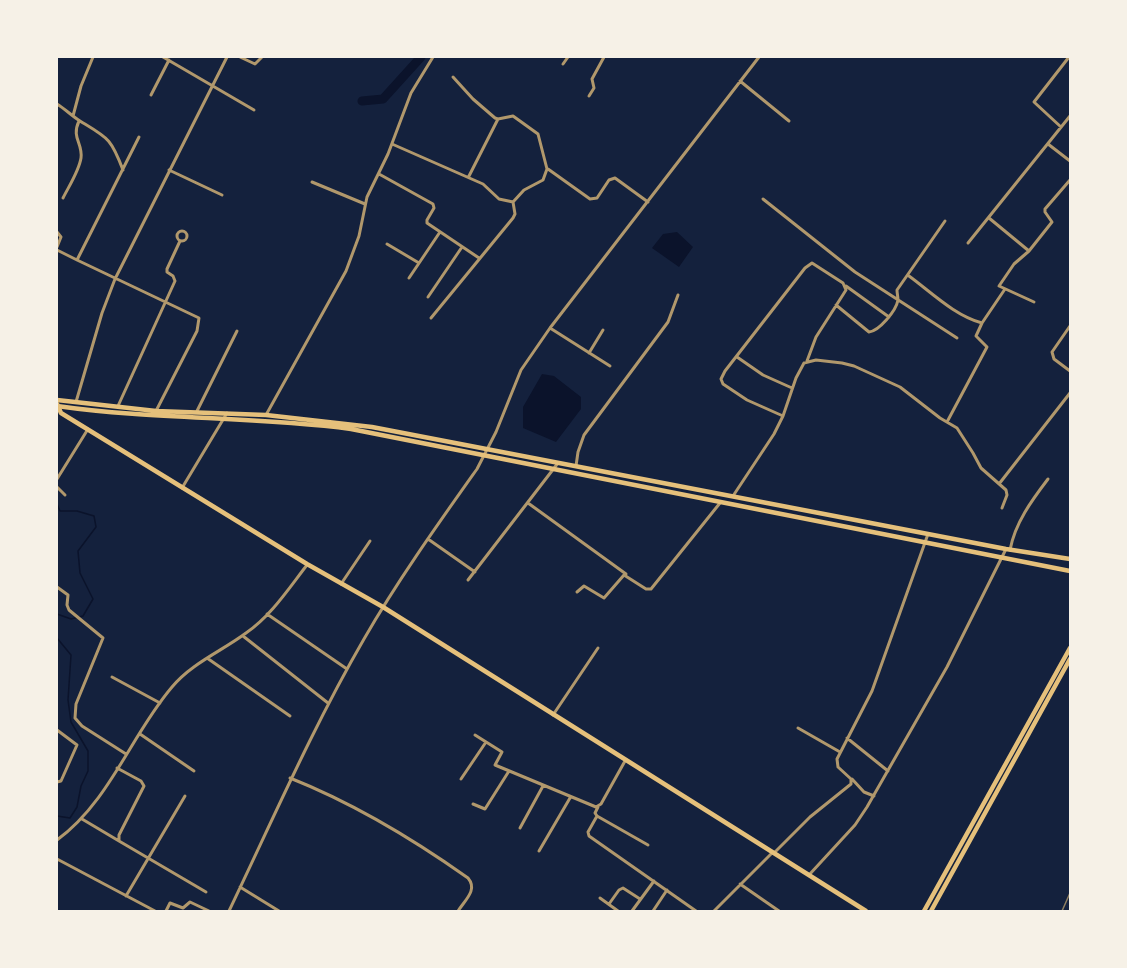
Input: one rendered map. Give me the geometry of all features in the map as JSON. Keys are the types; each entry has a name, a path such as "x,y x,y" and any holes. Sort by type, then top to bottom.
{"main road":[{"path":"57,404 76,402 156,411 197,411 351,429 558,463 1008,550 1070,559"},
{"path":"57,404 151,415 266,415 360,425 487,451 554,469 1070,571"},
{"path":"57,404 62,413 182,488 382,607 866,911"},
{"path":"924,911 1070,648"},
{"path":"931,911 1070,659"}],"street":[{"path":"73,116 81,86 93,57"},
{"path":"163,57 254,110"},
{"path":"76,402 96,330 115,279 227,57"},
{"path":"240,57 255,64 262,57"},
{"path":"266,415 346,272 359,236 365,204 392,144 411,93 433,57"},
{"path":"563,64 567,57"},
{"path":"589,96 594,88 592,79 604,57"},
{"path":"229,911 290,778 328,704 382,607 487,451 521,370 550,328 759,57"},
{"path":"1061,127 1034,102 1069,57"},
{"path":"151,95 169,60"},
{"path":"453,77 473,99 498,119"},
{"path":"740,81 789,121"},
{"path":"57,104 80,121 98,130 110,141 123,170"},
{"path":"431,318 513,218 513,202 525,190 543,180 547,169 538,134 513,116 498,119 469,177"},
{"path":"968,243 1070,116"},
{"path":"63,198 80,162 81,154 75,132 80,121"},
{"path":"77,260 139,137"},
{"path":"392,144 446,170 469,177 483,184 499,199 513,202"},
{"path":"1048,144 1070,161"},
{"path":"547,169 590,199 597,198 609,180 615,178 648,202"},
{"path":"169,170 222,195"},
{"path":"379,174 433,204 434,208 426,222 479,258"},
{"path":"1034,302 999,286 1014,264 1029,251 1052,222 1045,212 1046,209 1070,180"},
{"path":"312,182 365,204"},
{"path":"763,199 855,272 957,338"},
{"path":"989,218 1029,251"},
{"path":"836,305 871,332 889,316 898,301 897,290 909,276 945,221"},
{"path":"57,232 61,237 57,248 166,304 196,316 199,322 197,332 156,411"},
{"path":"409,278 440,232"},
{"path":"117,408 176,281 167,272 167,266 180,241"},
{"path":"387,244 419,263"},
{"path":"428,297 462,247"},
{"path":"783,416 747,400 721,382 723,375 736,357 808,265 815,264 889,316"},
{"path":"909,276 957,312 970,320 982,323"},
{"path":"732,498 774,434 816,337 844,293 846,286"},
{"path":"947,422 987,347 976,336 1005,289"},
{"path":"575,467 584,435 661,331 671,316 678,295"},
{"path":"1070,326 1052,352 1054,359 1070,371"},
{"path":"550,328 610,366"},
{"path":"589,353 603,330"},
{"path":"197,411 237,331"},
{"path":"736,357 763,375 792,388"},
{"path":"807,361 842,363 874,375 900,387 959,431 981,468 1007,492 1002,508"},
{"path":"999,484 1070,393"},
{"path":"182,488 226,416"},
{"path":"57,480 88,429"},
{"path":"468,579 558,463"},
{"path":"808,875 855,825 874,796 947,667 1008,550 1016,529 1048,479"},
{"path":"57,487 65,495"},
{"path":"528,503 646,590 651,589 721,502"},
{"path":"874,796 864,792 837,764 840,752 872,691 928,534"},
{"path":"428,538 475,572"},
{"path":"341,584 370,541"},
{"path":"57,840 81,819 160,703 180,678 243,636 267,614 308,564"},
{"path":"577,592 584,586 604,598 622,576 627,576"},
{"path":"57,587 68,595 68,608 74,615 103,638 76,704 75,718 82,726 126,754"},
{"path":"267,614 347,669"},
{"path":"243,636 328,704"},
{"path":"553,715 598,648"},
{"path":"207,658 290,717"},
{"path":"112,676 160,703"},
{"path":"798,728 840,752"},
{"path":"57,730 77,746 61,781 57,782"},
{"path":"140,734 194,771"},
{"path":"475,735 502,752 495,765 586,805 598,807"},
{"path":"847,738 888,772"},
{"path":"461,779 486,742"},
{"path":"625,761 598,807 597,816 588,832 589,836 696,911"},
{"path":"117,768 141,781 144,786 119,835 119,841"},
{"path":"473,804 485,809 509,771"},
{"path":"290,778 341,801 385,825 468,878 472,883 472,890 458,911"},
{"path":"714,911 816,812 847,789 851,784 851,779"},
{"path":"520,828 543,786"},
{"path":"126,896 185,796"},
{"path":"539,851 570,798"},
{"path":"597,816 648,845"},
{"path":"81,819 206,892"},
{"path":"57,859 155,911"},
{"path":"632,911 654,880"},
{"path":"740,884 779,911"},
{"path":"240,887 279,911"},
{"path":"609,904 623,888 640,899"},
{"path":"653,911 667,890"},
{"path":"600,898 618,911"},
{"path":"166,911 170,903 183,908 190,902 209,911"}],"water":[{"path":"677,232 693,247 679,267 652,248 663,234"},
{"path":"542,374 554,376 581,397 581,409 556,442 523,428 523,407"}],"waterway":[{"path":"362,101 383,99 421,57"},
{"path":"57,504 60,511 77,511 94,516 96,527 78,551 80,573 93,599 83,616 71,619 57,614"},
{"path":"57,638 71,655 68,700 71,722 88,751 88,771 81,786 77,807 70,818 57,816"}],"railway":[{"path":"1062,911 1070,893"}]}
